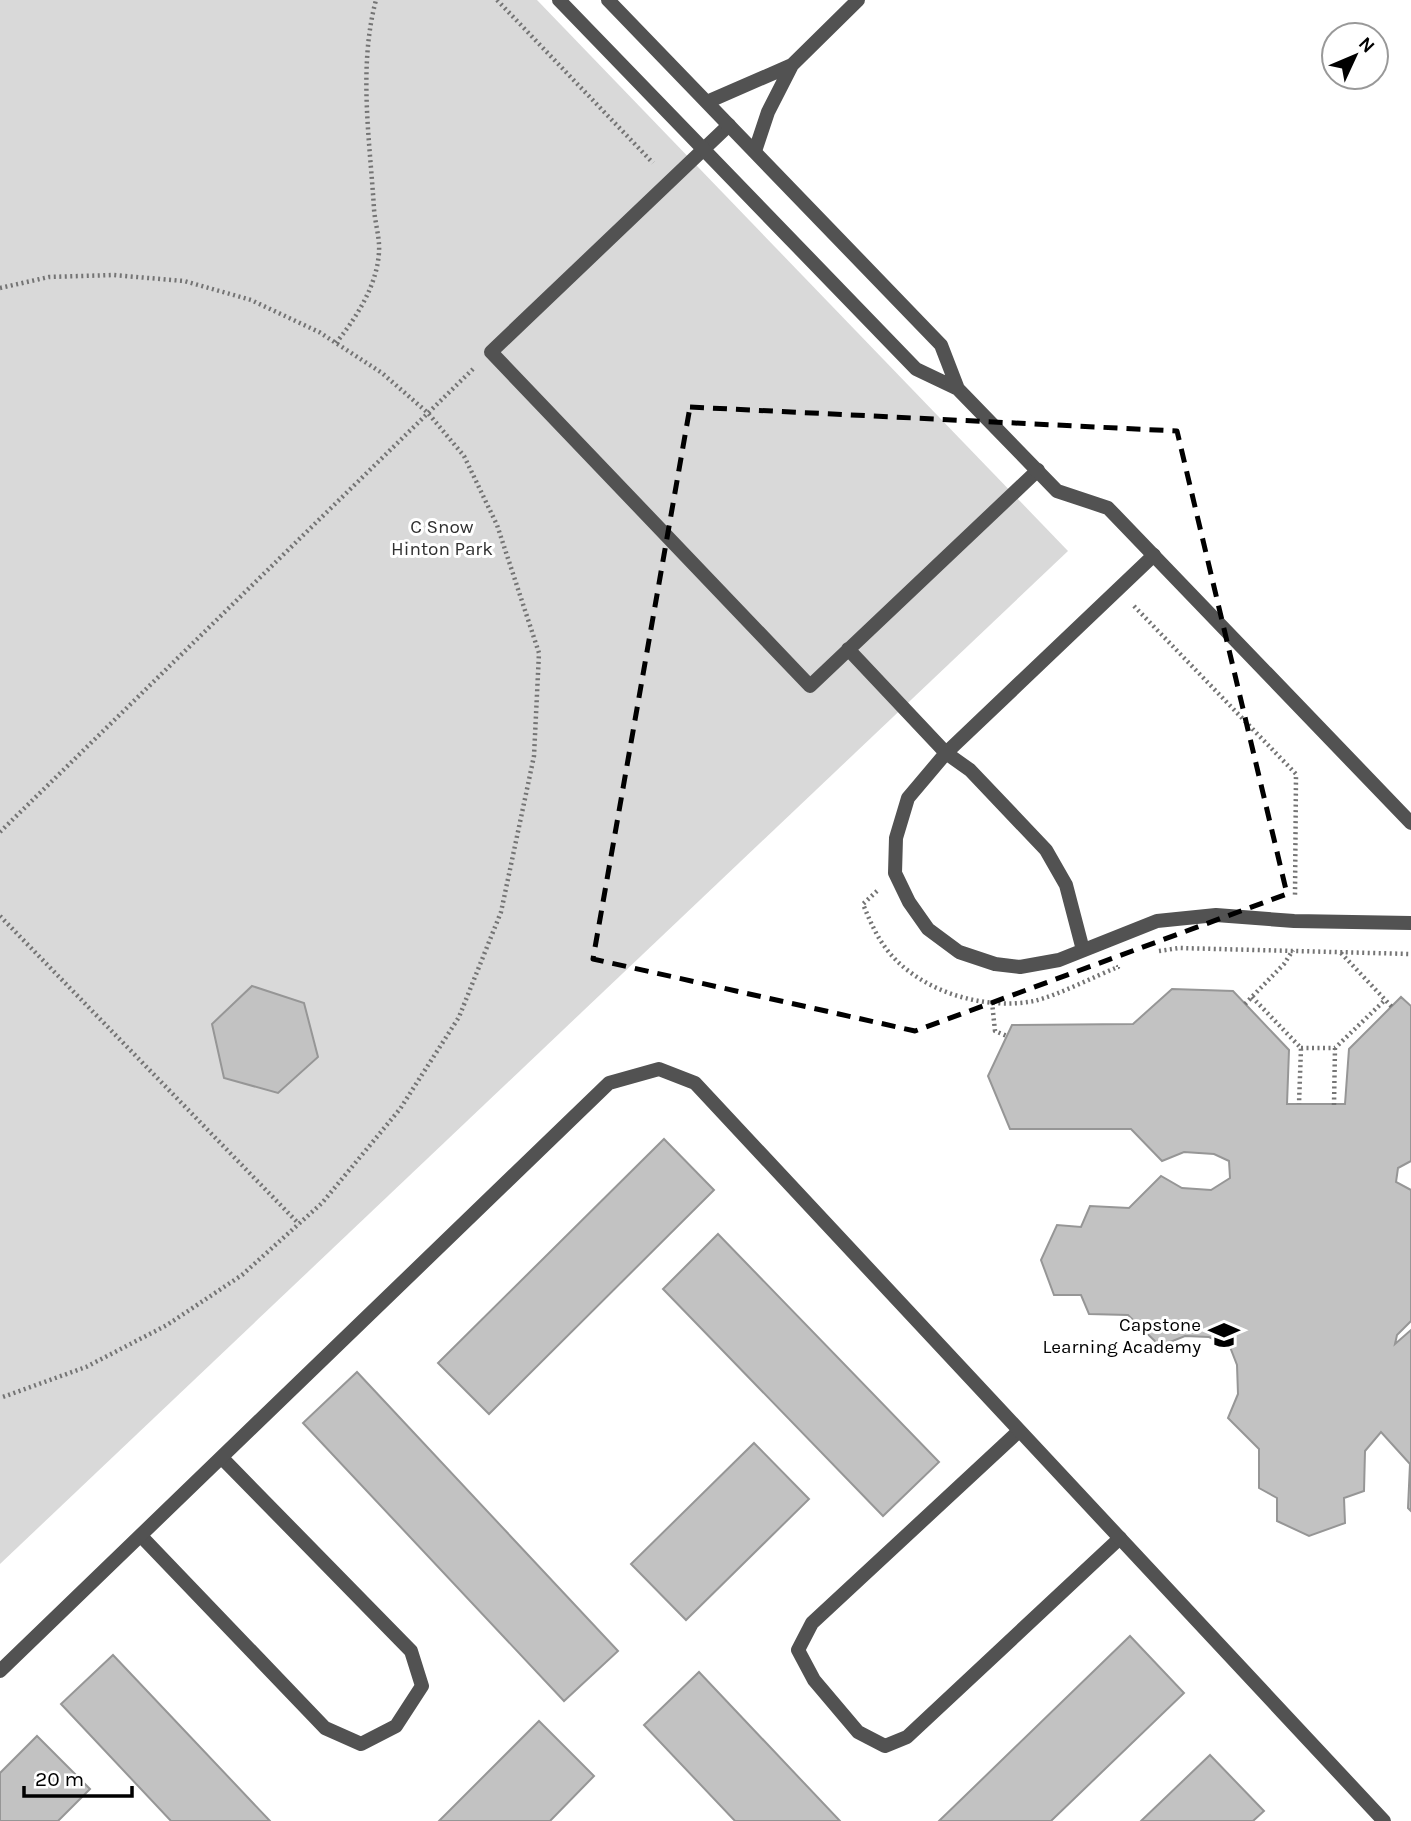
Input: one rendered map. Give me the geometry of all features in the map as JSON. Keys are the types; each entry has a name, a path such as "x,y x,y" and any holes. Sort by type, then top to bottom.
{"street":[{"path":"559,0 916,369 958,389 1058,491 1108,508 1411,823"},
{"path":"608,0 941,345 958,389"},
{"path":"755,151 768,112 792,65 858,0"},
{"path":"707,102 792,65"},
{"path":"729,125 491,352 810,686 1038,470"},
{"path":"1154,555 946,753 908,798 899,827 895,873 909,902 928,929 959,952 995,964 1020,967 1059,960 1157,921 1216,915 1294,921 1411,923"},
{"path":"848,649 946,753 970,770 1046,850 1066,885 1083,950"},
{"path":"0,1671 608,1083 659,1069 695,1083 1384,1821"},
{"path":"1019,1431 812,1623 797,1650 814,1680 858,1732 885,1746 907,1737 1120,1538"},
{"path":"141,1536 325,1728 361,1744 396,1726 422,1686 411,1651 222,1458"}],"path":[{"path":"336,343 368,293 379,252 374,215 368,103 368,48 376,0"},
{"path":"497,0 670,181"},
{"path":"0,288 49,277 75,276 113,275 184,281 251,300 319,332 382,373 428,413 464,456 497,525 539,653 534,756 501,912 459,1017 400,1109 322,1203 242,1275 167,1325 86,1367 0,1398"},
{"path":"0,832 491,352"},
{"path":"1119,591 1296,774 1293,951 1245,1004"},
{"path":"0,916 299,1224"},
{"path":"1340,952 1392,1007"},
{"path":"1252,997 1301,1048 1299,1104"},
{"path":"1301,1048 1335,1048 1385,999"},
{"path":"992,1002 995,1031 1007,1036"},
{"path":"1334,1104 1335,1048"}],"highlighted area":[{"path":"690,407 1177,431 1287,894 915,1031 593,959"}],"green space":[{"name":"C Snow Hinton Park","path":"0,0 537,0 1068,551 0,1564"}],"building":[{"path":"252,986 304,1003 318,1057 278,1093 224,1078 212,1024"},
{"path":"1172,989 1233,991 1289,1050 1287,1104 1345,1104 1349,1049 1401,997 1411,1006 1411,1161 1398,1168 1396,1182 1411,1190 1411,1321 1397,1335 1395,1344 1411,1330 1411,1511 1408,1508 1410,1464 1381,1432 1365,1451 1364,1491 1344,1498 1345,1523 1309,1536 1277,1521 1277,1498 1259,1488 1259,1449 1228,1418 1238,1394 1237,1365 1230,1347 1209,1337 1185,1336 1160,1346 1128,1315 1089,1314 1081,1295 1054,1295 1041,1260 1057,1225 1081,1227 1090,1206 1129,1208 1161,1176 1182,1188 1211,1190 1230,1178 1229,1161 1214,1154 1184,1152 1162,1161 1131,1129 1010,1129 988,1076 1012,1025 1133,1024"},
{"path":"664,1139 714,1190 489,1414 438,1363"},
{"path":"718,1234 939,1462 883,1516 663,1289"},
{"path":"357,1372 618,1651 564,1701 303,1423"},
{"path":"754,1443 809,1499 686,1620 631,1564"},
{"path":"1130,1636 1184,1693 1051,1821 939,1821"},
{"path":"113,1655 270,1821 171,1821 61,1704"},
{"path":"699,1672 840,1821 735,1821 644,1725"},
{"path":"539,1721 594,1776 550,1821 439,1821"},
{"path":"37,1736 90,1789 58,1821 0,1821 0,1773"},
{"path":"1210,1755 1264,1811 1253,1821 1141,1821"}],"place":[{"name":"Capstone Learning Academy","path":"1224,1335"}]}
